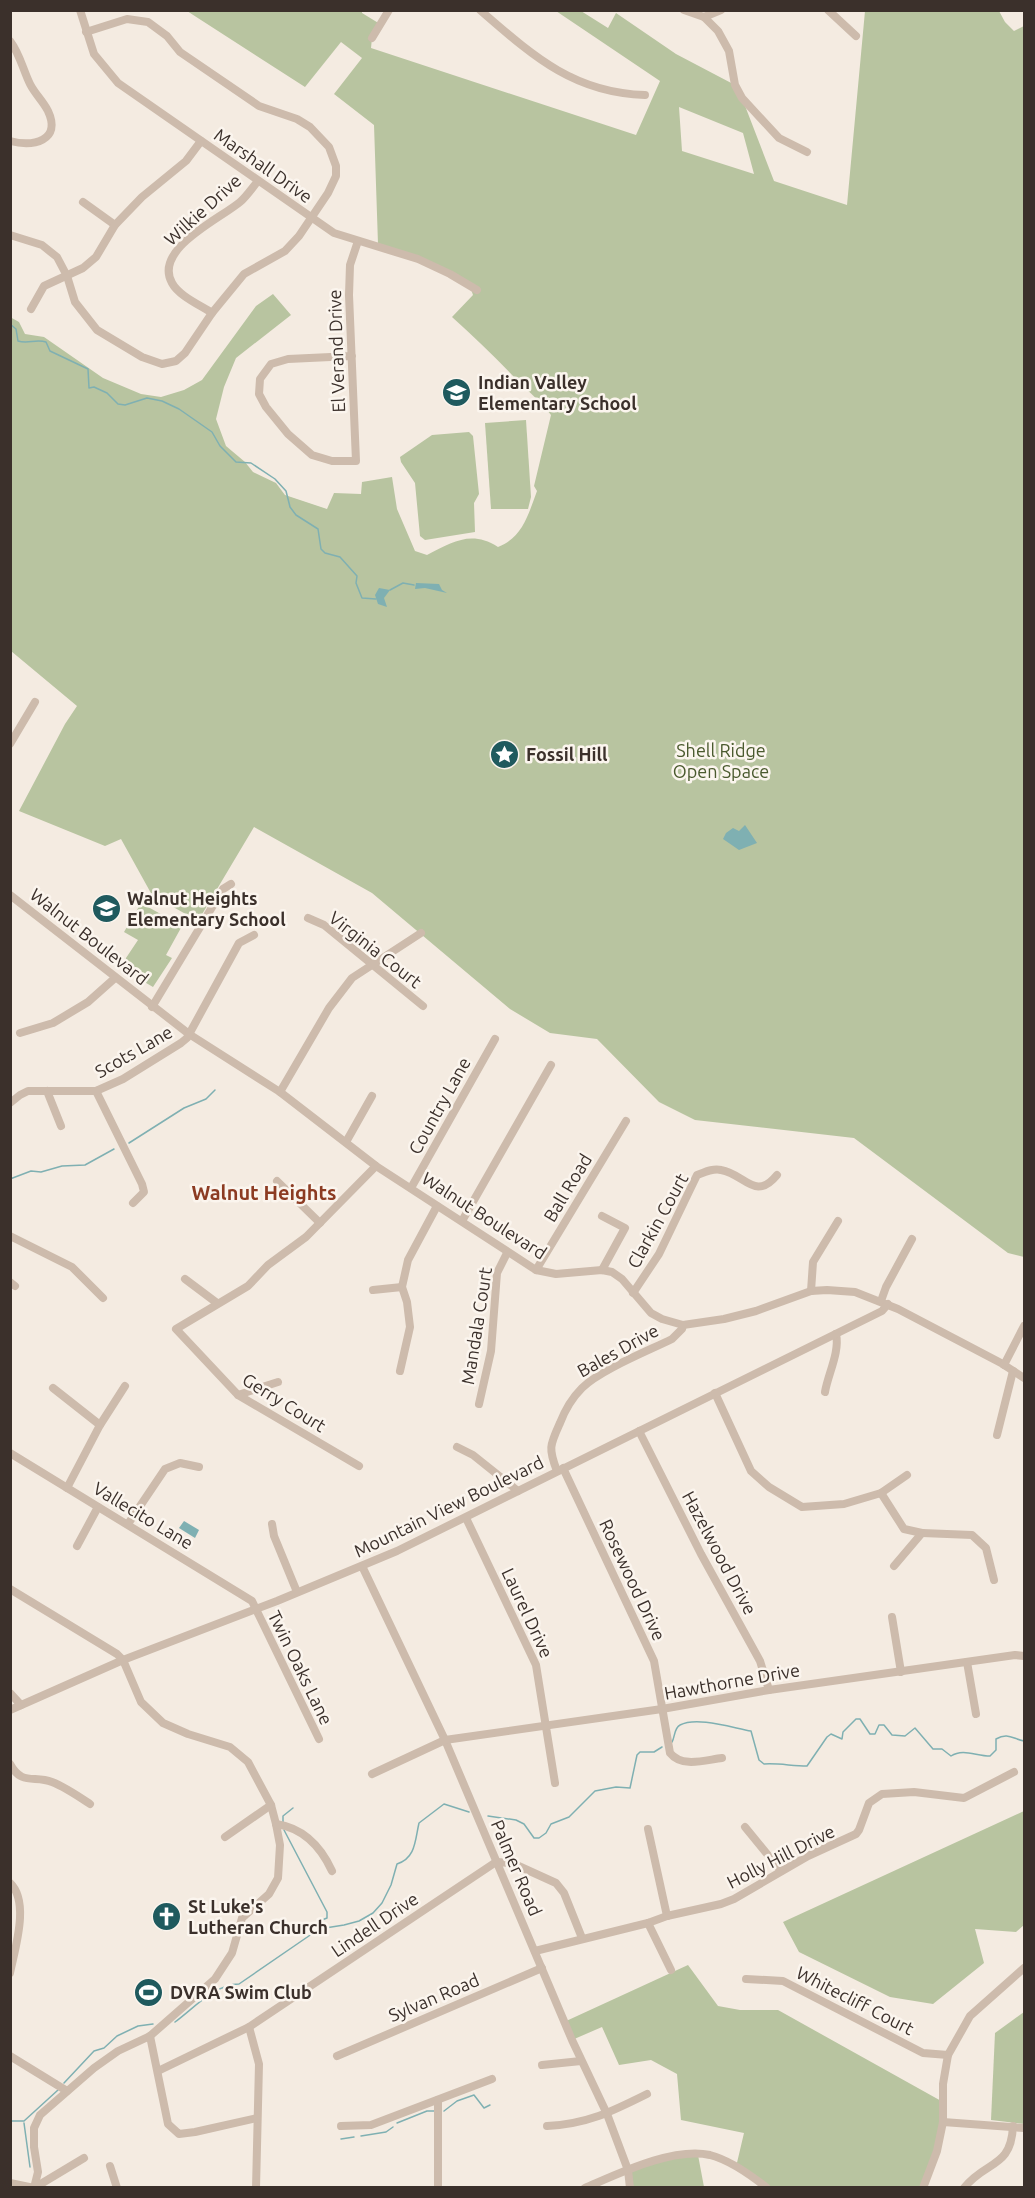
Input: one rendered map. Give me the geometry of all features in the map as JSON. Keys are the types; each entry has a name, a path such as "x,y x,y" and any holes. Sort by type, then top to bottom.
{"street":[{"name":"Marshall Drive","path":"80,10 94,54 118,83 334,232 418,259 477,290"},
{"path":"372,38 389,10"},
{"path":"480,10 524,49 573,79 617,93 645,94"},
{"path":"684,10 704,16 718,31 729,51 735,85 742,98 779,138 807,152"},
{"path":"704,16 721,10"},
{"path":"828,10 856,36"},
{"path":"10,235 42,245 57,257 67,276 75,302 97,330 142,357 162,364 176,361 185,352 212,313 244,274 285,251 312,218 333,182 336,166 329,147 310,127 297,119 259,106 180,52 167,36 148,22 127,19 86,32"},
{"path":"10,41 20,58 30,84 44,104 52,121 50,132 41,142 26,144 10,141"},
{"path":"31,309 44,286 83,268 96,257 115,225 142,197 186,160 201,141"},
{"name":"Wilkie Drive","path":"212,313 174,286 170,277 169,264 177,250 205,226 240,202 258,181"},
{"path":"83,202 115,225"},
{"name":"El Verand Drive","path":"352,356 288,359 271,364 260,379 259,393 266,407 288,434 312,455 332,461 356,461 352,356 349,295 350,265 358,241"},
{"path":"10,744 35,702"},
{"path":"152,1006 223,890 231,884"},
{"name":"Walnut Boulevard","path":"10,895 189,1034 280,1092 376,1166 507,1253 536,1270 556,1274 602,1270"},
{"name":"Virginia Court","path":"308,918 324,925 423,1006"},
{"path":"280,1092 329,1008 352,978 421,933"},
{"name":"Scots Lane","path":"10,1103 28,1092 96,1091 133,1073 181,1043 189,1034 239,944 254,935"},
{"path":"20,1033 53,1023 88,1002 115,978"},
{"name":"Country Lane","path":"411,1188 495,1039"},
{"path":"462,1221 551,1065"},
{"path":"47,1091 61,1126"},
{"path":"96,1091 142,1184 144,1192 133,1203"},
{"path":"346,1142 372,1096"},
{"name":"Ball Road","path":"536,1270 626,1121"},
{"path":"185,1279 217,1303 248,1286 268,1265 292,1249 320,1223 376,1166"},
{"name":"Clarkin Court","path":"633,1293 659,1254 698,1175 712,1170 721,1170 761,1187 768,1186 777,1175"},
{"path":"276,1181 320,1223"},
{"path":"400,1371 410,1327 402,1287 408,1260 437,1206"},
{"path":"602,1216 625,1228 602,1270 617,1274 651,1313 663,1320 683,1325 724,1319 756,1311 811,1291 848,1291 884,1303 1004,1365 1024,1378"},
{"path":"811,1291 813,1262 838,1221"},
{"path":"10,1236 72,1267 103,1298"},
{"path":"884,1303 886,1287 912,1239"},
{"name":"Mandala Court","path":"479,1404 491,1351 497,1273 507,1253"},
{"path":"373,1290 402,1287"},
{"name":"Gerry Court","path":"217,1303 176,1329 238,1395 359,1466"},
{"name":"Mountain View Boulevard","path":"10,1710 123,1660 362,1566 466,1518 882,1311 884,1303"},
{"name":"Bales Drive","path":"560,1470 550,1454 550,1445 574,1396 593,1379 672,1339 683,1325"},
{"path":"1004,1365 1024,1326"},
{"path":"825,1392 838,1340 836,1334"},
{"path":"997,1435 1013,1371"},
{"path":"238,1395 278,1382"},
{"path":"67,1488 100,1425 125,1386"},
{"path":"53,1388 100,1425"},
{"path":"715,1393 751,1471 768,1487 802,1506 844,1504 881,1493 907,1475"},
{"name":"Hazelwood Drive","path":"639,1431 701,1554 760,1661 769,1690"},
{"path":"457,1447 473,1455 518,1491"},
{"name":"Vallecito Lane","path":"10,1453 252,1601 255,1609"},
{"path":"128,1524 165,1469 180,1463 199,1467"},
{"name":"Rosewood Drive","path":"560,1470 654,1661 670,1753 681,1762 722,1758"},
{"path":"881,1493 904,1528 922,1533 972,1535 986,1548 994,1580"},
{"path":"77,1546 98,1507"},
{"name":"Laurel Drive","path":"466,1518 536,1665 555,1784"},
{"path":"272,1524 274,1536 297,1592"},
{"path":"894,1566 922,1533"},
{"name":"Palmer Road","path":"362,1566 445,1740 581,2061 607,2114 628,2170 630,2187"},
{"path":"10,1589 117,1654 123,1660 136,1694 147,1710 163,1723 237,1751 248,1762 271,1805 280,1857 276,1885 242,1918 232,1953 220,1974 150,2036 107,2058 40,2115 34,2128 38,2172 34,2187"},
{"name":"Twin Oaks Lane","path":"255,1609 319,1739"},
{"path":"892,1617 902,1672"},
{"name":"Hawthorne Drive","path":"372,1774 445,1740 662,1709 769,1690 1015,1655 1024,1656"},
{"path":"967,1662 976,1714"},
{"path":"10,1693 21,1705"},
{"path":"10,1764 15,1773 24,1779 42,1779 54,1783 90,1804"},
{"name":"Holly Hill Drive","path":"535,1951 734,1899 831,1844 856,1834 869,1803 882,1794 914,1792 964,1798 1014,1772"},
{"path":"225,1837 271,1805"},
{"path":"276,1824 293,1828 308,1837 325,1857 332,1871"},
{"path":"745,1827 782,1871"},
{"path":"648,1829 667,1916"},
{"path":"496,1862 512,1863 556,1883 564,1893 582,1938"},
{"name":"Lindell Drive","path":"158,2071 249,2027 496,1862"},
{"path":"10,1883 17,1892 20,1914 10,1972"},
{"path":"648,1923 671,1970"},
{"name":"Sylvan Road","path":"337,2056 542,1968"},
{"path":"923,2187 937,2151 943,2122 943,2084 948,2055 970,2016 1024,1968"},
{"name":"Whitecliff Court","path":"746,1979 783,1981 923,2053 948,2055"},
{"path":"249,2027 259,2064 256,2187"},
{"path":"150,2036 168,2124 179,2134 257,2118"},
{"path":"10,2056 67,2091"},
{"path":"542,2064 581,2061"},
{"path":"341,2126 370,2125 492,2079"},
{"path":"547,2126 572,2125 607,2114 647,2094"},
{"path":"438,2100 438,2187"},
{"path":"943,2122 1024,2128"},
{"path":"964,2187 1004,2156 1012,2141 1013,2126"},
{"path":"585,2187 628,2170 680,2154 711,2156 749,2174 767,2187"},
{"path":"10,2183 34,2187 84,2158"},
{"path":"110,2166 117,2187"}],"green space":[{"name":"Shell Ridge Open Space","path":"187,11 362,11 380,24 372,38 371,48 636,135 660,81 556,11 581,11 608,28 616,13 676,54 735,85 774,181 847,205 865,11 999,11 1014,31 1024,26 1024,1257 1008,1253 854,1138 695,1120 659,1102 597,1039 550,1033 510,1009 372,893 254,827 198,921 152,895 121,839 105,846 19,811 65,724 77,706 11,651 10,317 19,322 25,334 44,337 103,378 141,394 161,397 184,390 202,380 256,306 273,294 291,315 236,358 224,387 216,419 226,446 253,472 276,483 285,495 327,509 334,493 361,494 362,482 392,477 397,509 415,551 427,555 462,540 479,539 498,547 519,531 531,508 537,491 534,486 551,415 452,317 473,295 470,286 378,244 374,125 334,94 362,58 341,42 305,87","holes":["679,107 743,133 754,174 682,151"]},
{"path":"526,420 531,497 528,509 491,509 485,423"},
{"path":"469,432 473,436 479,494 474,503 475,532 425,540 420,536 415,483 400,457 432,435"},
{"path":"141,903 182,926 166,955 172,958 153,987 124,970 126,958 138,940 124,932"},
{"path":"1024,1811 1024,1925 1016,1932 975,1929 984,1963 933,2004 890,1997 799,1952 783,1922"},
{"path":"688,1965 718,2006 740,2010 778,2010 943,2102 943,2122 923,2187 767,2187 736,2167 744,2133 681,2120 677,2074 651,2060 619,2065 602,2027 572,2040 564,2022"},
{"path":"1024,2012 1024,2124 991,2120 995,2033"},
{"path":"680,2154 698,2155 704,2187 630,2187 628,2170"}],"water":[{"path":"416,583 439,584 447,593 425,588 415,589"},
{"path":"379,588 390,590 384,598 387,607 378,604 375,595"},
{"path":"745,825 757,843 739,850 723,839 726,833 733,828 739,831"},
{"path":"184,1521 199,1530 195,1538 179,1528"},
{"name":"DVRA Swim Club","path":"146,1984 159,1997 153,2003 140,1990"}],"waterway":[{"path":"10,324 16,329 18,341 46,342 50,351 88,369 89,388 94,387 107,393 118,404 125,405 147,398 162,401 179,409 212,432 220,446 236,462 251,463 275,479 286,491 290,507 296,515 318,529 321,549 325,553 340,557 357,576 356,583 362,598 376,599"},
{"path":"390,590 403,583 414,585"},
{"path":"129,1143 184,1108 206,1099 215,1090"},
{"path":"10,1179 31,1171 41,1172 62,1166 85,1165 114,1149"},
{"path":"672,1742 680,1725 696,1722 715,1724 751,1731 759,1760 764,1764 807,1766 827,1737 831,1734 842,1739 843,1732 856,1719 860,1719 870,1734 875,1734 879,1725 884,1725 892,1735 905,1736 915,1728 933,1749 942,1749 951,1756 965,1752 990,1756 996,1750 996,1739 1004,1736 1024,1741"},
{"path":"488,1816 516,1820 524,1824 534,1838 539,1838 546,1833 551,1824 569,1817 595,1791 616,1787 630,1788 637,1755 640,1752 654,1752 662,1747"},
{"path":"175,2022 205,1998 221,1988 239,1984 319,1929 359,1921 373,1913 382,1903 391,1885 397,1864 411,1853 419,1823 444,1804 469,1812"},
{"path":"283,1822 283,1816 293,1808"},
{"path":"284,1830 327,1912 327,1918 322,1920 319,1929"},
{"path":"64,2083 94,2051 104,2048 117,2036 138,2026 153,2024"},
{"path":"10,2121 24,2121 58,2090"},
{"path":"444,2111 457,2101 474,2095 484,2108 490,2105"},
{"path":"397,2123 427,2111 434,2111"},
{"path":"24,2123 30,2167"},
{"path":"361,2136 386,2132 393,2127"},
{"path":"341,2139 354,2137"}],"place":[{"name":"Indian Valley Elementary School","path":"457,393"},
{"name":"Fossil Hill","path":"505,755"},
{"name":"Walnut Heights Elementary School","path":"106,909"},
{"name":"St Luke's Lutheran Church","path":"167,1917"},
{"name":"DVRA Swim Club","path":"149,1993"}],"district":[{"name":"Walnut Heights","path":"264,1193"}]}
